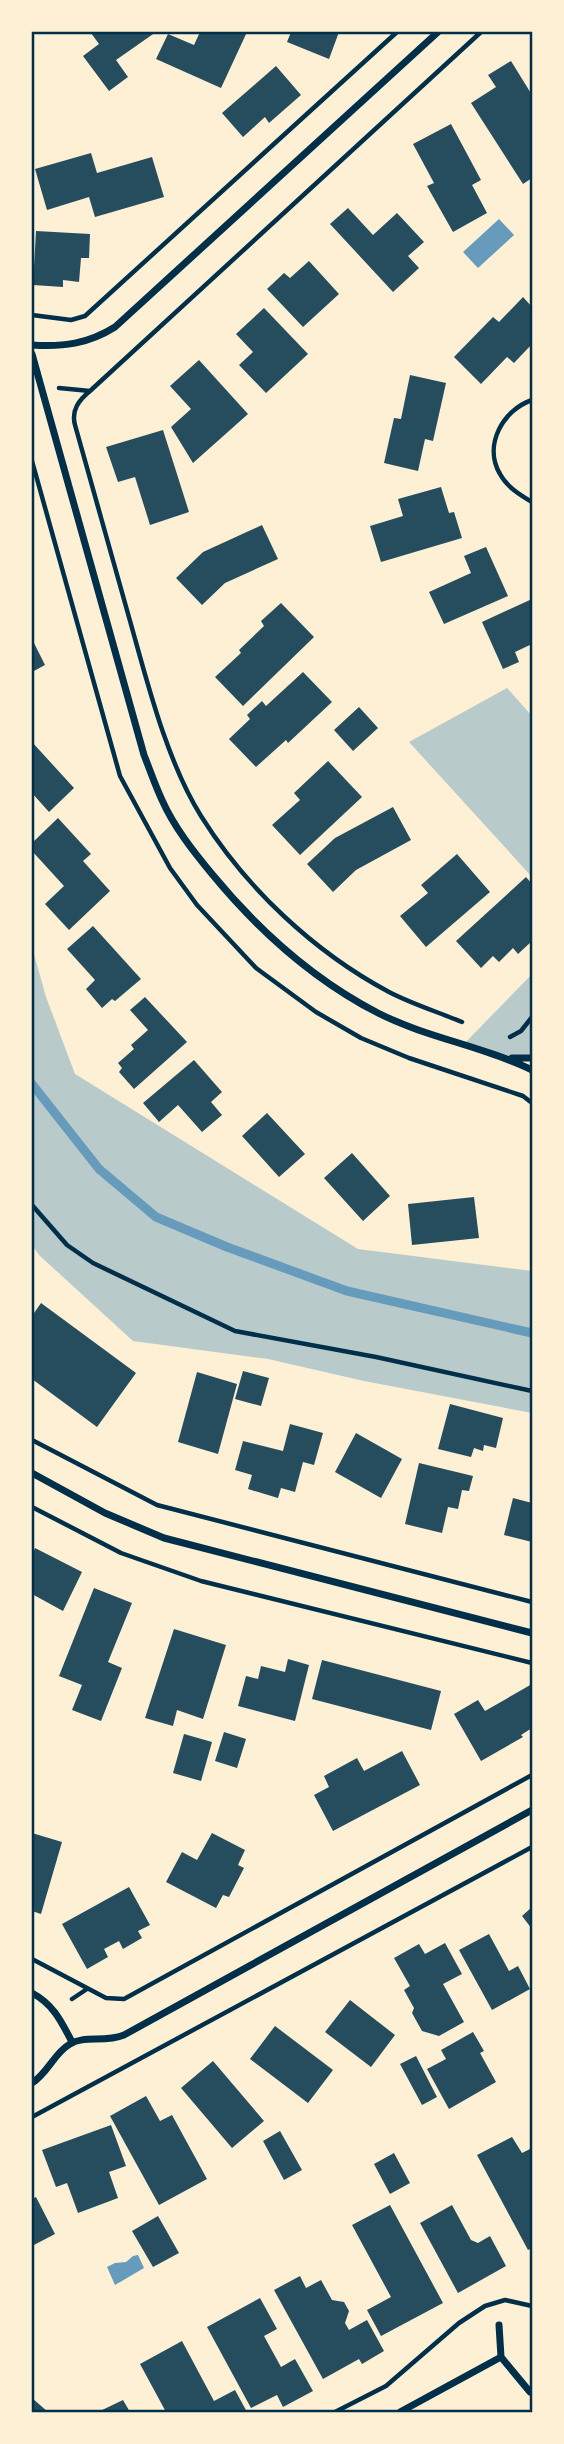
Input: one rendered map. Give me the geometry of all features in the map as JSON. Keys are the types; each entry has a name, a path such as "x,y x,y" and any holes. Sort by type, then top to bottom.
{"street":[{"path":"32,345 78,344 115,327 438,32"},
{"path":"32,354 141,744 162,801 191,848 270,938 316,976 379,1013 430,1035 508,1058 533,1070"},
{"path":"508,1058 533,1058"},
{"path":"32,1473 105,1513 164,1538 533,1633"},
{"path":"32,2083 61,2050 72,2042 108,2040 124,2035 533,1810"},
{"path":"32,1993 55,2010 72,2042"},
{"path":"499,2325 501,2357 530,2392"},
{"path":"400,2413 501,2357"}],"path":[{"path":"32,316 71,320 85,316 397,32"},
{"path":"472,1025 389,992 309,938 236,865 200,814 173,758 147,684 73,419 77,404 90,391 481,32"},
{"path":"58,388 90,391"},
{"path":"533,400 510,412 496,436 494,450 494,461 506,482 533,502"},
{"path":"32,461 120,776 170,868 197,905 256,968 316,1012 361,1038 409,1058 523,1096 533,1103"},
{"path":"505,1037 514,1037 533,1017"},
{"path":"32,1205 67,1245 93,1263 226,1328 533,1391"},
{"path":"32,1440 157,1505 533,1602"},
{"path":"32,1507 121,1553 201,1581 533,1664"},
{"path":"32,1959 106,1998 124,1999 533,1775"},
{"path":"32,2117 533,1847"},
{"path":"72,1999 88,1988"},
{"path":"335,2413 386,2386 458,2323 485,2306 505,2300 533,2306"}],"shaded area":[{"path":"507,688 532,716 532,877 409,742"},
{"path":"32,947 46,997 75,1074 358,1249 532,1271 532,1413 364,1381 268,1359 133,1341 39,1255 32,1245"},
{"path":"532,974 532,1058 508,1058 463,1045"}],"water":[{"path":"499,219 514,235 478,268 463,252"},
{"path":"138,2255 144,2268 115,2285 107,2267 126,2262"}],"building":[{"path":"156,32 116,60 128,77 109,91 83,56 99,44 91,33"},
{"path":"200,32 247,32 221,88 156,59 168,34 194,45"},
{"path":"291,32 339,32 329,59 287,42"},
{"path":"511,61 532,95 532,178 523,184 471,103 496,87 488,75"},
{"path":"276,66 301,95 269,123 265,117 243,137 222,113"},
{"path":"451,124 481,180 472,185 487,213 453,232 427,186 434,183 413,144"},
{"path":"91,153 97,173 152,157 164,197 95,217 89,197 47,210 35,169"},
{"path":"348,208 373,235 397,213 424,242 408,256 419,268 393,292 330,224"},
{"path":"36,231 90,234 89,258 81,258 79,282 63,280 63,287 33,285"},
{"path":"309,261 339,294 303,327 267,289 284,273 290,278"},
{"path":"523,297 532,307 532,344 514,363 507,357 481,384 454,357 493,317 499,322"},
{"path":"264,308 308,354 266,393 239,365 253,352 236,334"},
{"path":"199,360 248,414 193,463 171,427 191,409 170,386"},
{"path":"410,375 446,383 433,441 425,439 418,471 384,463 394,418 401,419"},
{"path":"163,430 189,512 150,525 135,477 118,482 106,447"},
{"path":"441,487 449,513 454,512 462,538 381,562 370,526 403,516 398,499"},
{"path":"262,525 278,559 225,583 202,605 176,578 203,552"},
{"path":"486,547 508,596 444,624 429,592 471,573 464,556"},
{"path":"532,599 532,644 515,652 519,662 503,669 482,622"},
{"path":"281,603 314,637 243,706 215,677 241,653 239,650 264,626 261,621"},
{"path":"32,639 45,665 32,672"},
{"path":"303,672 332,702 288,743 286,740 256,767 229,739 250,719 247,715 262,701 266,706"},
{"path":"359,707 378,728 353,751 334,730"},
{"path":"32,742 74,788 49,812 32,793"},
{"path":"328,761 362,797 300,855 272,825 300,800 294,793"},
{"path":"393,807 411,840 356,870 333,892 307,864 335,838"},
{"path":"58,818 91,854 83,861 110,891 69,930 45,904 64,886 32,851 32,843"},
{"path":"457,854 490,892 426,947 400,916 428,893 421,885"},
{"path":"526,877 532,884 532,941 518,954 513,948 499,962 493,956 481,968 456,941"},
{"path":"93,926 141,979 115,1001 112,999 102,1008 86,989 95,980 67,949"},
{"path":"145,997 187,1042 134,1089 119,1072 122,1068 118,1063 134,1049 131,1045 148,1030 130,1010"},
{"path":"194,1060 222,1092 211,1102 222,1115 202,1132 178,1105 159,1122 143,1103"},
{"path":"267,1113 305,1154 279,1177 242,1136"},
{"path":"352,1153 390,1196 363,1221 324,1178"},
{"path":"474,1197 479,1238 412,1245 408,1204"},
{"path":"41,1303 136,1373 97,1427 32,1379 32,1316"},
{"path":"243,1371 269,1378 261,1406 235,1399"},
{"path":"197,1372 237,1384 218,1454 178,1442"},
{"path":"450,1404 503,1418 496,1448 484,1445 483,1451 474,1448 471,1457 438,1449"},
{"path":"290,1424 323,1433 314,1465 303,1462 295,1492 281,1488 278,1498 248,1489 252,1475 235,1470 243,1441 283,1451"},
{"path":"356,1433 402,1459 381,1498 335,1472"},
{"path":"419,1463 473,1476 469,1491 462,1490 458,1509 448,1507 442,1533 405,1524"},
{"path":"513,1498 532,1503 532,1542 504,1535"},
{"path":"35,1548 82,1572 63,1611 32,1594 32,1556"},
{"path":"94,1588 132,1603 108,1662 122,1668 101,1721 72,1710 82,1685 59,1676"},
{"path":"174,1629 226,1645 203,1719 177,1710 173,1726 145,1718"},
{"path":"288,1659 309,1665 295,1721 238,1706 246,1676 258,1679 261,1666 285,1672"},
{"path":"322,1660 441,1691 431,1730 312,1699"},
{"path":"532,1684 532,1728 521,1735 523,1737 481,1761 454,1714 478,1700 485,1711"},
{"path":"224,1732 246,1739 237,1768 215,1761"},
{"path":"184,1734 212,1742 201,1781 173,1773"},
{"path":"402,1751 420,1785 333,1831 314,1795 329,1787 324,1776 357,1758 364,1771"},
{"path":"32,1833 62,1842 41,1914 32,1911"},
{"path":"212,1833 245,1850 238,1865 244,1868 229,1897 223,1895 216,1908 166,1882 182,1852 197,1860"},
{"path":"129,1887 150,1925 138,1931 142,1938 123,1949 119,1941 104,1949 108,1957 87,1969 62,1924"},
{"path":"532,1907 532,1929 522,1916"},
{"path":"489,1934 509,1971 518,1966 530,1989 492,2010 459,1950"},
{"path":"445,1943 462,1974 443,1984 464,2022 439,2036 422,2031 404,1990 410,1986 394,1958 419,1944 425,1954"},
{"path":"350,2000 395,2035 371,2067 325,2032"},
{"path":"275,2026 333,2070 308,2103 250,2059"},
{"path":"473,2032 484,2051 480,2053 496,2082 449,2109 427,2069 446,2059 441,2050"},
{"path":"416,2056 437,2097 422,2105 400,2064"},
{"path":"213,2061 264,2121 232,2148 181,2088"},
{"path":"146,2096 160,2121 172,2115 207,2179 159,2205 110,2116"},
{"path":"111,2125 126,2166 109,2172 118,2198 78,2213 67,2183 56,2187 42,2150"},
{"path":"280,2131 302,2170 284,2180 263,2141"},
{"path":"512,2137 522,2153 532,2148 532,2248 528,2250 477,2155"},
{"path":"394,2153 410,2183 390,2194 374,2164"},
{"path":"36,2197 55,2234 32,2246 32,2199"},
{"path":"390,2205 443,2303 381,2336 367,2310 391,2297 352,2225"},
{"path":"452,2205 471,2240 478,2243 490,2236 506,2266 458,2293 420,2223"},
{"path":"158,2216 179,2253 153,2267 132,2231"},
{"path":"300,2276 306,2288 321,2280 332,2300 344,2302 349,2311 345,2323 349,2330 367,2320 384,2351 362,2364 359,2359 323,2379 274,2290"},
{"path":"260,2298 277,2329 264,2336 281,2367 295,2359 313,2391 283,2407 277,2395 251,2408 207,2327"},
{"path":"182,2341 214,2401 235,2390 247,2412 166,2412 140,2364"},
{"path":"32,2398 48,2412 32,2412"},
{"path":"123,2400 130,2412 98,2412"}],"waterway":[{"path":"32,1084 99,1169 156,1217 227,1247 347,1291 532,1333"}]}
